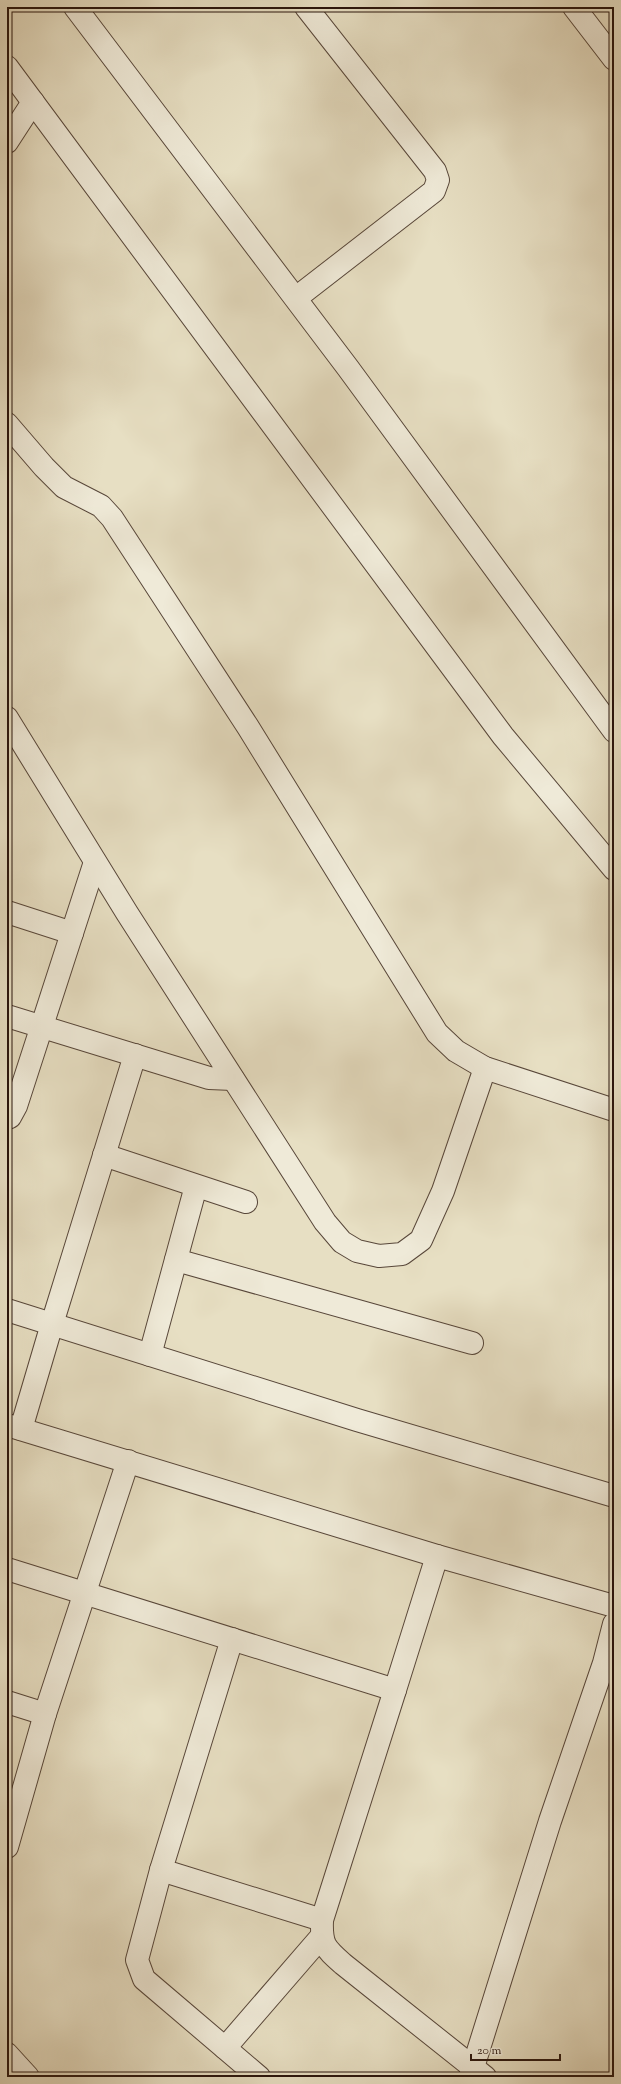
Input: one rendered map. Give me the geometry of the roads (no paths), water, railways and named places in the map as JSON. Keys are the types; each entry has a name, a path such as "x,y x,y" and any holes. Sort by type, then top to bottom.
{"street":[{"path":"75,7 296,298 614,731"},
{"path":"296,298 434,191 438,180 436,171 306,7"},
{"path":"574,7 614,59"},
{"path":"7,67 503,736 614,869"},
{"path":"7,142 33,102"},
{"path":"7,424 44,467 64,487 101,506 112,518 248,727 436,1033 456,1051 485,1068 614,1110"},
{"path":"7,718 233,1079 325,1222 342,1242 357,1251 379,1256 402,1254 421,1240 443,1191 485,1068"},
{"path":"7,1118 10,1117 16,1106 96,862"},
{"path":"7,912 72,933"},
{"path":"7,1016 210,1078 233,1079"},
{"path":"136,1055 52,1324 14,1427 437,1556 614,1606"},
{"path":"104,1155 246,1202"},
{"path":"150,1355 196,1186"},
{"path":"176,1260 472,1343"},
{"path":"7,1310 357,1420 614,1496"},
{"path":"8,1840 45,1714 86,1595 128,1462"},
{"path":"225,2048 322,1929 437,1556"},
{"path":"7,1569 86,1595 395,1690"},
{"path":"322,1929 327,1950 476,2074 550,1821 609,1666 614,1624"},
{"path":"232,1639 161,1870 137,1960 144,1979 259,2077"},
{"path":"7,1702 45,1714"},
{"path":"161,1870 322,1929"},
{"path":"7,2054 28,2077"}]}
